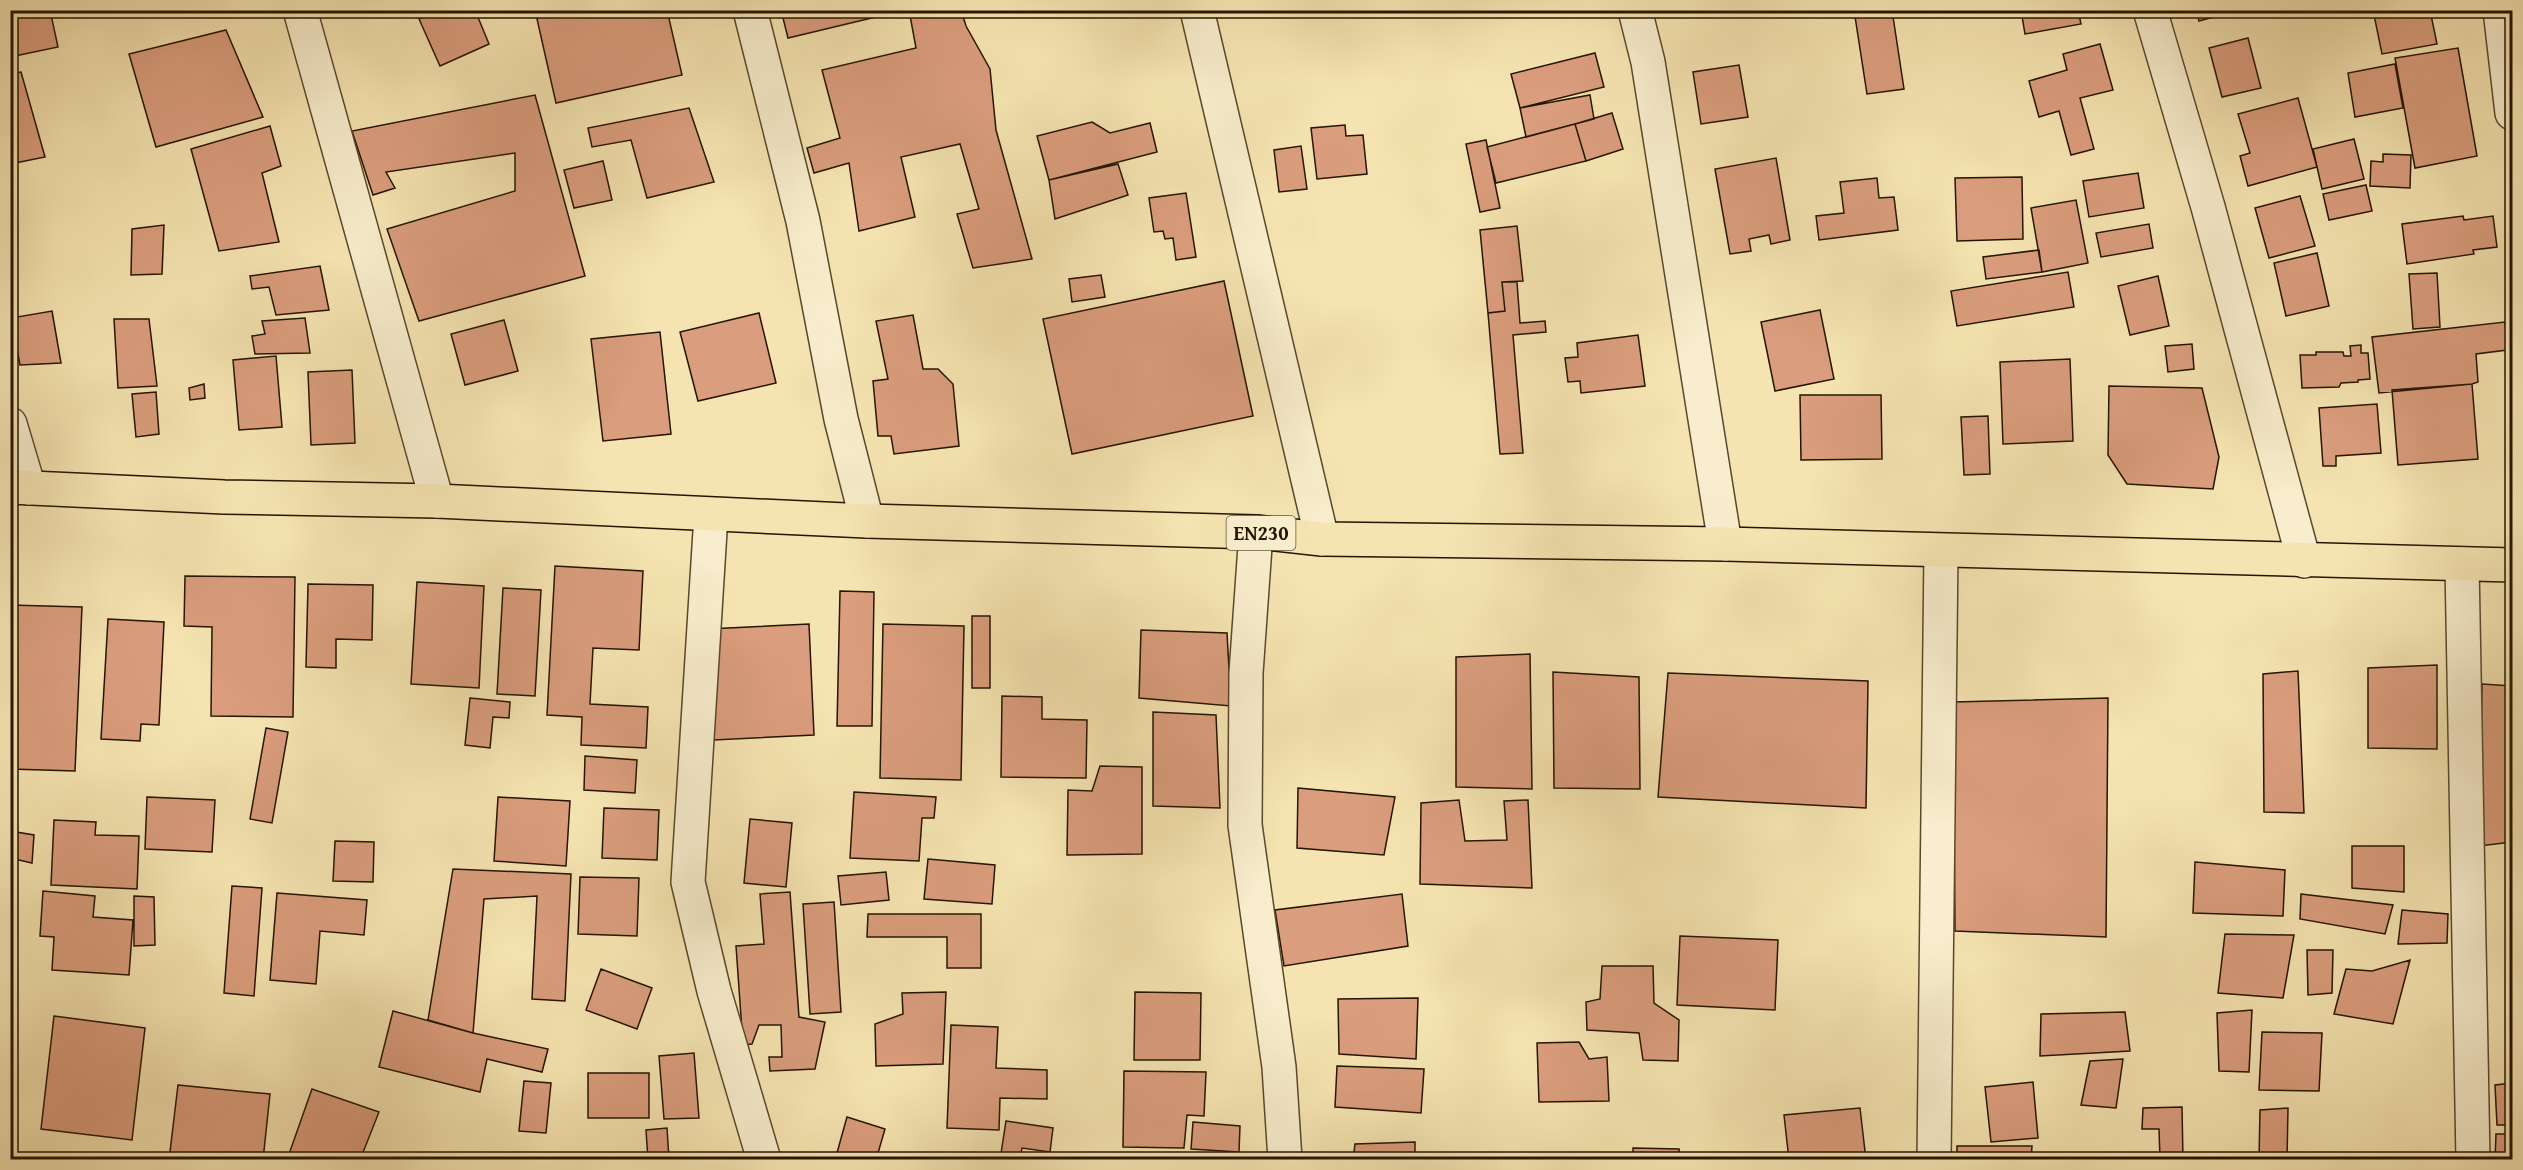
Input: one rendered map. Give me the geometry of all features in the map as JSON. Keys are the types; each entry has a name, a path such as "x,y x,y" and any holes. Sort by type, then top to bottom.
{"main road":[{"name":"EN230","path":"20,487 224,497 437,501 867,521 1256,532 1322,539 1725,544 2512,565"}],"street":[{"path":"300,10 437,501"},
{"path":"750,10 803,221 841,419 867,521"},
{"path":"1197,10 1322,539"},
{"path":"1635,10 1648,62 1725,544"},
{"path":"2150,10 2208,207 2304,561"},
{"path":"2500,10 2512,113"},
{"path":"10,424 20,487"},
{"path":"711,515 688,882 714,990 764,1160"},
{"path":"1256,532 1246,673 1245,825 1279,1067 1285,1160"},
{"path":"1934,1160 1941,551"},
{"path":"2462,564 2473,1160"}],"building":[{"path":"10,10 50,10 58,47 10,57"},
{"path":"440,10 475,10 489,44 440,66 419,19"},
{"path":"535,10 667,10 682,75 556,103"},
{"path":"781,10 905,10 788,38"},
{"path":"909,10 961,10 966,26 990,69 996,130 1032,259 973,268 957,214 979,209 960,144 901,157 915,217 859,231 849,163 814,173 807,148 840,138 822,70 916,48"},
{"path":"1854,10 1892,10 1904,89 1867,94"},
{"path":"2021,10 2078,10 2081,24 2025,34"},
{"path":"2196,10 2239,10 2199,21"},
{"path":"2373,10 2430,10 2437,44 2382,54"},
{"path":"226,30 263,117 156,147 129,54"},
{"path":"2248,38 2261,88 2222,97 2209,48"},
{"path":"2100,44 2113,90 2080,98 2094,149 2071,155 2059,111 2039,117 2029,81 2067,70 2063,54"},
{"path":"2458,48 2477,156 2415,168 2395,58"},
{"path":"1595,53 1604,87 1520,108 1511,74"},
{"path":"2395,64 2403,108 2355,117 2348,73"},
{"path":"1739,65 1748,117 1701,124 1693,72"},
{"path":"21,72 45,157 10,164 10,74"},
{"path":"535,95 585,276 419,321 387,229 515,191 515,153 386,172 395,188 373,195 352,131"},
{"path":"1590,95 1594,119 1526,137 1520,108"},
{"path":"2298,98 2317,167 2248,186 2240,156 2250,153 2238,114"},
{"path":"689,108 714,182 647,198 631,140 592,147 588,128"},
{"path":"1612,113 1623,149 1586,161 1575,124"},
{"path":"1092,122 1110,133 1150,123 1157,152 1049,180 1037,136"},
{"path":"1575,124 1586,161 1496,183 1487,147"},
{"path":"1345,125 1346,136 1363,135 1367,174 1317,179 1311,128"},
{"path":"270,126 281,166 262,173 279,242 219,251 191,149"},
{"path":"2354,139 2364,179 2322,189 2313,149"},
{"path":"1486,140 1500,208 1480,212 1466,144"},
{"path":"1301,146 1307,189 1279,192 1274,150"},
{"path":"2383,154 2411,155 2410,188 2370,186 2371,161 2383,162"},
{"path":"1776,158 1790,240 1771,244 1769,235 1749,239 1751,251 1730,254 1715,169"},
{"path":"603,161 612,200 574,208 564,170"},
{"path":"1118,164 1128,195 1055,219 1049,180"},
{"path":"2138,173 2144,208 2089,217 2083,181"},
{"path":"2022,177 2023,239 1957,241 1955,178"},
{"path":"1877,178 1879,198 1894,197 1898,230 1819,240 1816,216 1844,213 1840,182"},
{"path":"2366,185 2372,211 2329,220 2323,194"},
{"path":"1186,193 1196,257 1176,260 1173,238 1165,239 1163,231 1154,232 1149,198"},
{"path":"2300,196 2315,246 2269,258 2255,208"},
{"path":"2076,200 2088,263 2042,272 2031,208"},
{"path":"2463,216 2464,220 2493,216 2497,247 2473,250 2474,254 2407,264 2402,224"},
{"path":"2149,224 2153,248 2101,257 2096,233"},
{"path":"164,225 162,274 131,275 132,229"},
{"path":"1517,226 1523,281 1502,282 1505,311 1488,313 1480,230"},
{"path":"2039,250 2042,272 1986,279 1983,257"},
{"path":"2317,253 2329,306 2286,316 2274,263"},
{"path":"320,266 329,310 276,315 269,287 252,289 250,276"},
{"path":"2068,272 2074,307 1957,326 1951,291"},
{"path":"2437,273 2440,327 2413,329 2409,274"},
{"path":"1101,275 1105,297 1072,302 1069,279"},
{"path":"2158,276 2169,326 2130,335 2118,286"},
{"path":"1224,281 1253,416 1072,454 1043,319"},
{"path":"1502,282 1517,282 1520,323 1545,321 1546,332 1513,335 1523,453 1500,454 1488,313 1505,311"},
{"path":"1820,310 1834,379 1775,391 1761,322"},
{"path":"52,311 61,363 20,365 11,318"},
{"path":"759,313 776,383 698,401 680,332"},
{"path":"913,315 923,369 938,369 953,384 959,446 894,454 891,436 878,436 873,381 888,379 876,321"},
{"path":"305,318 310,353 255,354 252,336 265,334 262,321"},
{"path":"114,319 149,319 157,386 118,388"},
{"path":"504,320 518,371 465,385 451,334"},
{"path":"2505,322 2507,350 2476,354 2478,382 2379,393 2372,337"},
{"path":"660,332 671,434 603,441 591,339"},
{"path":"1638,335 1645,386 1581,393 1580,381 1568,382 1565,358 1578,357 1577,343"},
{"path":"2192,344 2194,369 2168,372 2165,346"},
{"path":"2361,345 2361,353 2368,353 2370,379 2341,383 2339,387 2302,388 2300,355 2316,355 2316,352 2343,352 2344,356 2351,356 2350,346"},
{"path":"276,356 282,427 239,430 233,360"},
{"path":"2070,359 2073,441 2003,444 2000,362"},
{"path":"352,370 355,443 311,445 308,372"},
{"path":"204,384 205,398 190,400 189,388"},
{"path":"2472,384 2478,459 2398,465 2392,390"},
{"path":"2109,386 2202,388 2219,457 2213,489 2127,484 2108,455"},
{"path":"156,392 159,434 136,437 132,394"},
{"path":"1800,395 1881,395 1882,459 1801,460"},
{"path":"2377,404 2381,453 2336,456 2336,466 2323,466 2319,408"},
{"path":"1988,416 1990,474 1964,475 1961,417"},
{"path":"555,566 643,571 639,650 593,648 590,704 648,707 646,748 581,745 582,717 547,715"},
{"path":"185,576 295,577 293,717 211,716 212,627 184,626"},
{"path":"417,582 484,586 479,688 411,684"},
{"path":"308,584 373,585 372,640 336,639 336,668 306,667"},
{"path":"503,588 541,590 535,696 497,694"},
{"path":"840,591 874,592 872,726 837,726"},
{"path":"10,605 82,607 75,771 10,769"},
{"path":"972,616 990,616 990,688 972,688"},
{"path":"108,619 164,622 159,725 141,724 140,741 101,739"},
{"path":"809,624 814,735 714,740 708,629"},
{"path":"883,624 964,626 961,780 880,778"},
{"path":"1141,630 1227,633 1231,706 1139,698"},
{"path":"1530,654 1532,789 1456,787 1456,657"},
{"path":"2437,665 2437,749 2368,748 2368,668"},
{"path":"2298,671 2304,813 2264,812 2263,674"},
{"path":"1553,672 1639,677 1640,789 1554,788"},
{"path":"1668,673 1868,681 1866,808 1658,797"},
{"path":"2482,684 2512,686 2512,842 2479,846"},
{"path":"1002,696 1042,697 1042,719 1087,720 1086,778 1001,777"},
{"path":"470,698 510,702 509,718 493,717 490,748 465,745"},
{"path":"2108,698 2106,937 1955,931 1953,702"},
{"path":"1153,712 1216,715 1220,808 1153,806"},
{"path":"266,728 288,732 272,823 250,819"},
{"path":"585,756 637,760 635,793 584,790"},
{"path":"1100,766 1142,767 1142,854 1067,855 1068,790 1092,791"},
{"path":"1298,788 1395,797 1384,855 1297,848"},
{"path":"854,792 936,797 934,818 922,818 919,861 850,858"},
{"path":"147,797 215,800 212,852 145,849"},
{"path":"498,797 570,801 566,866 494,861"},
{"path":"1459,800 1465,841 1507,840 1504,801 1528,800 1532,888 1420,884 1421,803"},
{"path":"604,808 659,810 657,860 602,858"},
{"path":"750,819 792,823 786,887 744,883"},
{"path":"54,820 96,822 95,835 139,836 137,889 51,885"},
{"path":"10,831 34,835 32,863 10,858"},
{"path":"335,841 374,842 373,882 333,881"},
{"path":"2352,846 2404,846 2404,892 2352,888"},
{"path":"928,859 995,865 992,904 924,899"},
{"path":"2195,862 2285,870 2283,916 2193,913"},
{"path":"453,869 571,874 565,1001 532,999 537,896 484,899 473,1033 428,1020"},
{"path":"886,872 889,900 841,905 838,876"},
{"path":"580,877 639,878 637,936 578,934"},
{"path":"232,886 262,888 254,996 224,993"},
{"path":"43,891 95,896 93,917 133,920 129,975 52,970 54,937 40,936"},
{"path":"790,892 799,1017 825,1022 815,1069 770,1071 769,1057 782,1057 781,1025 759,1025 752,1044 743,1045 736,946 764,944 760,894"},
{"path":"277,893 367,900 364,935 320,931 316,984 270,980"},
{"path":"1402,894 1408,946 1284,966 1275,910"},
{"path":"2301,894 2393,905 2385,934 2300,919"},
{"path":"134,896 154,897 155,945 134,946"},
{"path":"834,902 841,1012 810,1014 803,904"},
{"path":"2402,910 2448,914 2447,943 2398,944"},
{"path":"868,914 981,914 981,968 947,968 947,937 867,937"},
{"path":"2225,934 2294,935 2283,998 2218,993"},
{"path":"1680,936 1778,940 1775,1010 1677,1005"},
{"path":"2307,950 2333,950 2332,993 2308,995"},
{"path":"2410,960 2393,1024 2334,1014 2346,969 2372,971"},
{"path":"1602,966 1653,966 1654,1003 1679,1020 1678,1061 1643,1060 1639,1033 1587,1030 1586,1002 1600,999"},
{"path":"601,969 652,988 637,1029 586,1010"},
{"path":"946,992 943,1064 876,1066 875,1024 903,1014 902,993"},
{"path":"1135,992 1201,993 1200,1060 1134,1060"},
{"path":"1418,998 1416,1059 1339,1054 1338,999"},
{"path":"2252,1010 2249,1072 2219,1071 2217,1013"},
{"path":"393,1011 473,1033 548,1049 542,1072 487,1059 480,1092 379,1067"},
{"path":"2125,1012 2130,1051 2040,1056 2041,1014"},
{"path":"54,1016 145,1028 132,1140 41,1129"},
{"path":"951,1025 998,1027 996,1068 1047,1070 1047,1099 1000,1098 999,1130 947,1128"},
{"path":"2262,1032 2322,1033 2319,1091 2259,1090"},
{"path":"1579,1042 1589,1059 1607,1057 1609,1101 1539,1102 1537,1043"},
{"path":"694,1053 699,1118 664,1119 659,1056"},
{"path":"2123,1059 2116,1108 2081,1105 2090,1061"},
{"path":"1337,1066 1424,1069 1421,1113 1335,1107"},
{"path":"1124,1071 1206,1072 1204,1116 1187,1115 1184,1148 1123,1147"},
{"path":"588,1073 649,1073 649,1118 588,1118"},
{"path":"524,1081 551,1083 546,1133 519,1131"},
{"path":"2033,1082 2038,1138 1991,1142 1985,1087"},
{"path":"2512,1083 2512,1125 2497,1125 2495,1085"},
{"path":"178,1085 270,1094 263,1160 169,1160"},
{"path":"312,1089 379,1112 360,1160 303,1160 289,1154"},
{"path":"2182,1107 2183,1160 2160,1159 2159,1129 2142,1129 2143,1108"},
{"path":"1860,1108 1866,1160 1789,1160 1784,1115"},
{"path":"2288,1108 2287,1160 2259,1160 2260,1110"},
{"path":"847,1117 885,1129 876,1160 835,1160"},
{"path":"1006,1121 1053,1128 1050,1152 1022,1148 1020,1160 1000,1160"},
{"path":"1193,1122 1240,1126 1239,1152 1191,1149"},
{"path":"667,1128 669,1160 648,1160 646,1130"},
{"path":"2496,1134 2512,1134 2512,1160 2495,1160"},
{"path":"1415,1142 1415,1160 1353,1160 1355,1144"},
{"path":"1957,1146 2032,1146 2031,1160 1957,1160"},
{"path":"1633,1148 1679,1149 1680,1160 1633,1160"},
{"path":"2451,1153 2450,1160 2398,1160"}]}
